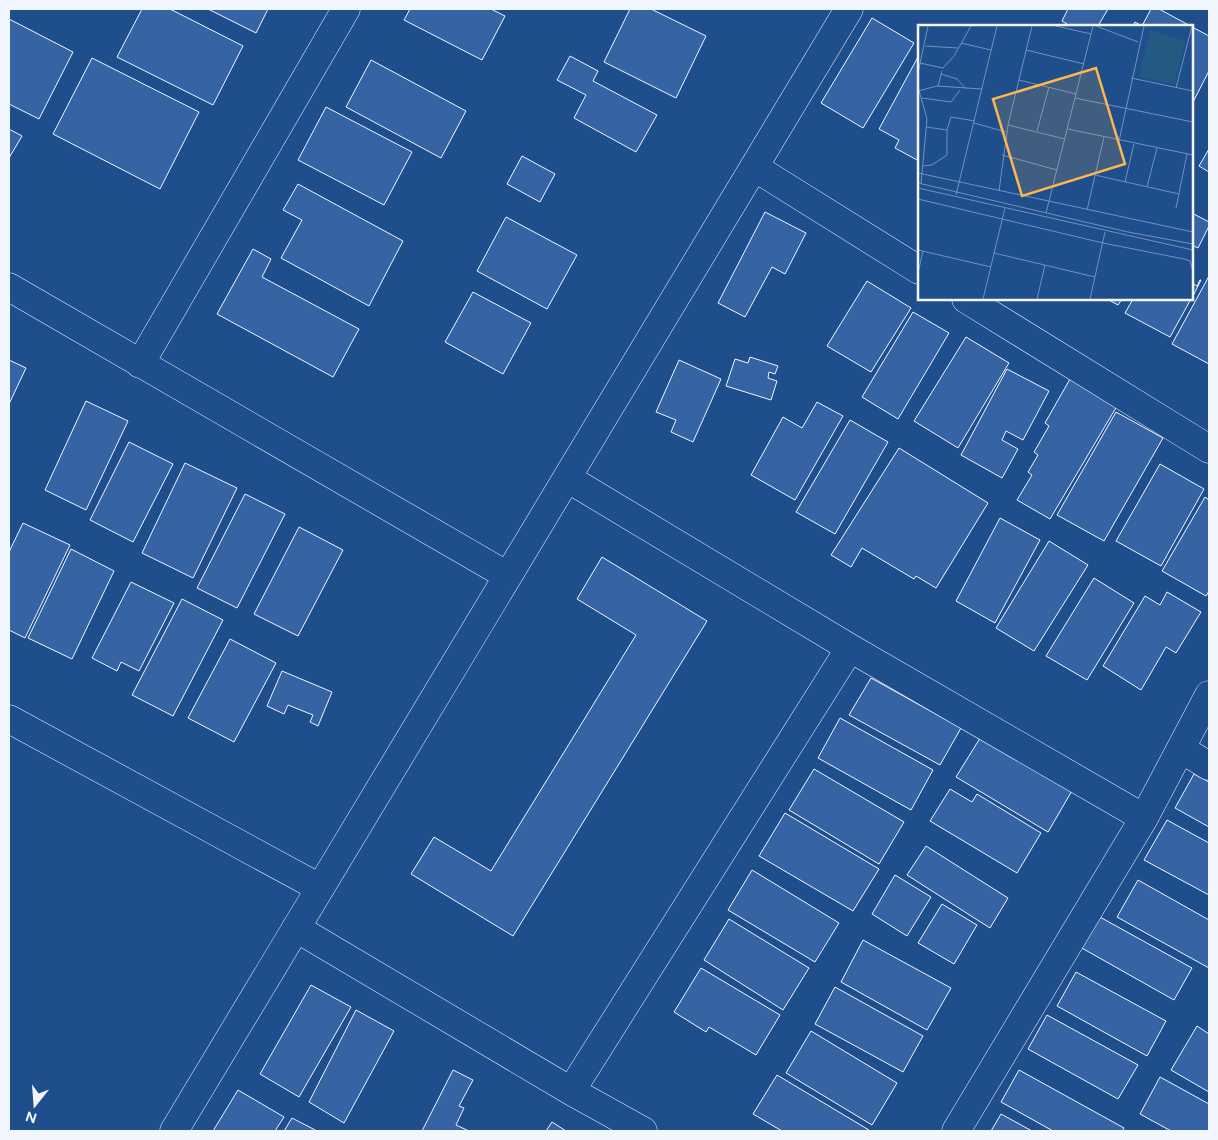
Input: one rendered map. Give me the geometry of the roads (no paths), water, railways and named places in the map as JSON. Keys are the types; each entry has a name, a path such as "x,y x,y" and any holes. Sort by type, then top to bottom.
{"street":[{"path":"140,364 346,9"},
{"path":"174,1131 849,9"},
{"path":"754,167 918,269"},
{"path":"9,287 508,576"},
{"path":"968,300 1209,449"},
{"path":"567,478 850,648 1144,818"},
{"path":"571,1090 850,648"},
{"path":"956,1131 1144,818 1209,695"},
{"path":"9,719 320,888"},
{"path":"1181,749 1209,766"},
{"path":"296,928 643,1131"}]}
